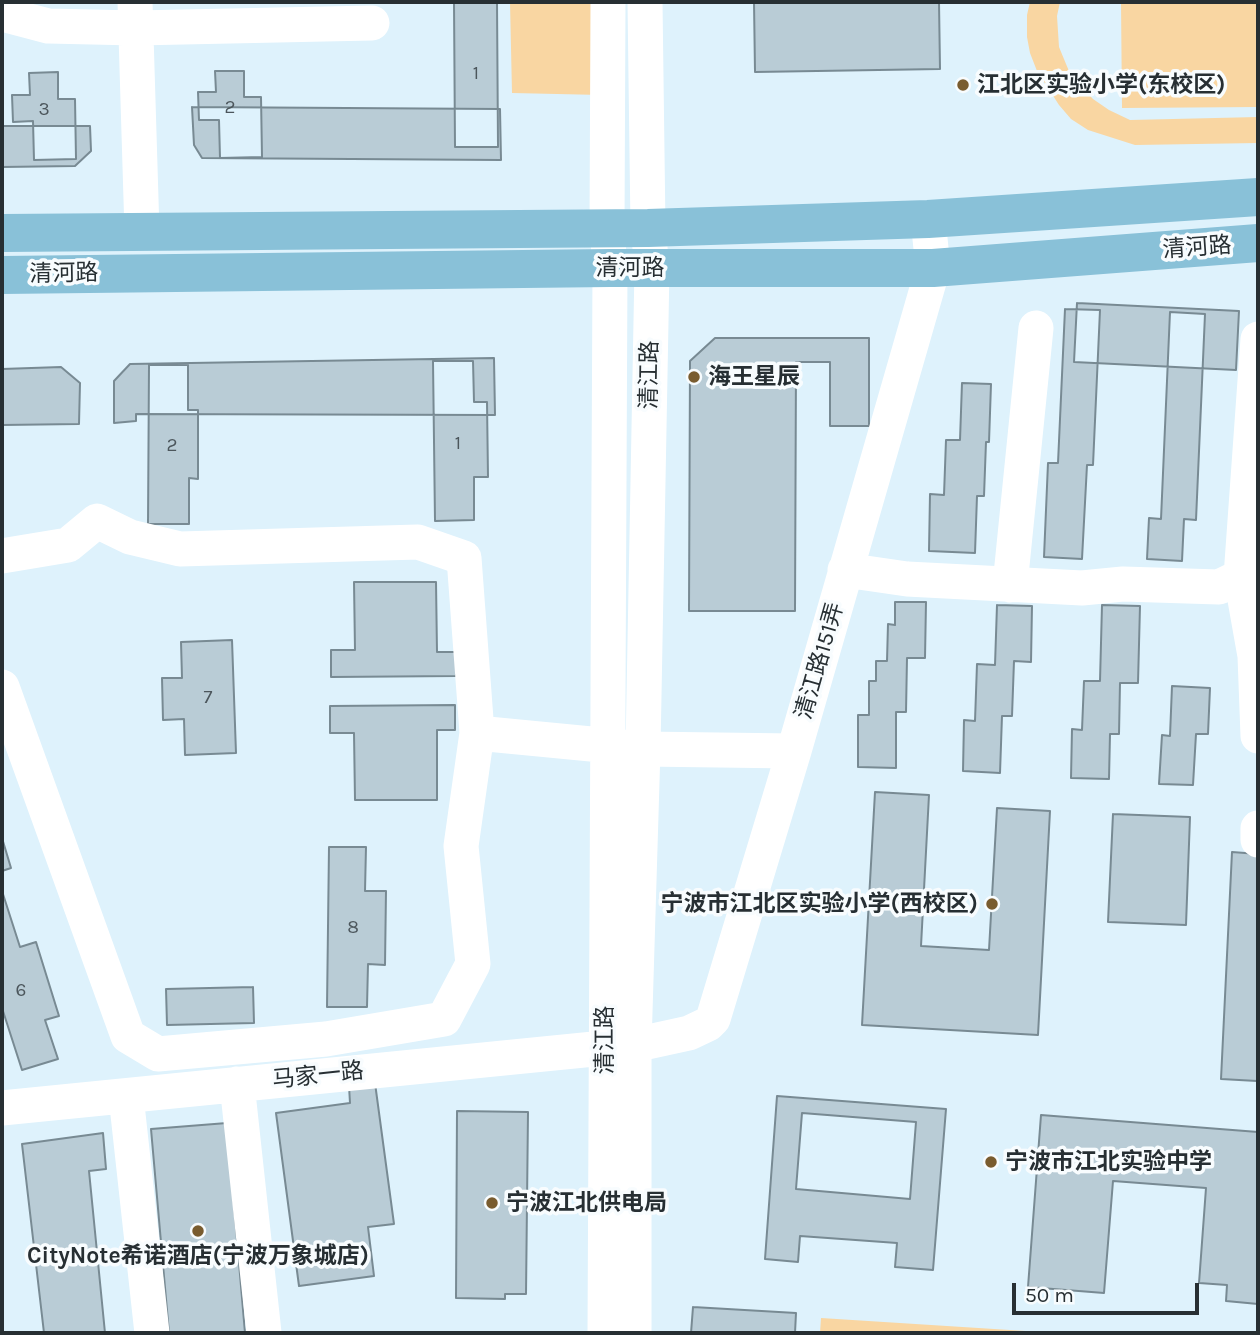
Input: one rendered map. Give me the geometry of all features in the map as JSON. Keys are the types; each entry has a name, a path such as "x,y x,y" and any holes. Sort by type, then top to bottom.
{"main road":[{"name":"清河路","path":"2,233 648,228 928,219 1258,197"},
{"name":"清河路","path":"2,275 610,268 933,268 1258,243"}],"street":[{"name":"清江路","path":"608,2 608,746 634,1333"},
{"name":"清江路","path":"605,1333 620,1046 643,749 652,268 648,228 645,2"},
{"path":"2,14 48,26 135,15 372,23"},
{"path":"135,15 142,232"},
{"name":"清江路151弄","path":"620,1046 698,1030 713,1019 794,751 933,268 928,219"},
{"path":"1010,584 1035,328"},
{"path":"1258,339 1249,573 1258,736"},
{"path":"2,556 68,545 97,521 130,537 180,550 418,542 464,558 477,733 461,846 473,964 444,1019 326,1039 158,1054 128,1036 2,687"},
{"path":"845,570 907,579 1082,588 1123,584 1219,587 1249,573"},
{"path":"477,733 643,749 794,751"},
{"path":"1258,828 1258,840"},
{"name":"马家一路","path":"2,1108 620,1046"},
{"path":"237,1084 264,1333"},
{"path":"127,1096 152,1333"}],"shaded area":[{"path":"510,2 601,2 602,95 512,93"},
{"path":"1030,2 1060,2 1057,16 1059,47 1071,76 1093,99 1109,110 1130,120 1258,117 1258,143 1135,145 1088,130 1071,119 1037,71 1027,37"},
{"path":"1121,2 1258,2 1258,107 1122,108"},
{"path":"821,1318 1057,1333 820,1333"}],"building":[{"path":"454,2 497,2 498,147 455,147"},
{"path":"754,2 939,2 940,69 755,72"},
{"path":"215,71 244,71 244,97 261,97 262,157 220,158 219,120 199,120 198,92 216,92"},
{"path":"58,72 58,99 75,99 76,159 34,160 33,121 13,122 12,95 30,95 29,73"},
{"path":"192,107 500,109 501,160 202,158 194,145"},
{"path":"2,126 90,126 91,151 75,166 2,167"},
{"path":"1077,303 1239,311 1236,370 1074,362"},
{"path":"1065,309 1100,310 1093,465 1087,465 1082,559 1044,557 1048,463 1058,463"},
{"path":"1170,312 1205,314 1196,520 1184,519 1182,561 1147,559 1149,518 1161,519"},
{"path":"715,338 869,338 869,426 830,426 830,362 796,362 795,611 689,611 690,361"},
{"path":"494,358 495,415 136,414 136,421 114,423 114,381 130,364"},
{"path":"433,361 473,361 474,402 487,402 488,477 474,477 474,520 435,521"},
{"path":"149,365 188,365 188,410 198,410 198,479 189,478 189,524 148,524"},
{"path":"61,367 80,383 79,424 2,425 2,369"},
{"path":"962,383 991,384 984,496 977,496 975,553 929,551 930,494 944,495 946,440 960,440"},
{"path":"354,582 436,582 437,652 456,652 456,676 331,677 331,650 355,650"},
{"path":"895,602 926,602 925,658 907,658 906,712 896,712 896,768 858,767 858,715 869,715 869,681 876,681 876,661 887,661 888,624 895,625"},
{"path":"997,605 1032,606 1031,662 1014,661 1012,716 1002,716 1000,773 963,771 964,720 975,721 977,664 995,665"},
{"path":"1102,605 1140,606 1138,683 1120,683 1119,734 1110,734 1109,779 1071,778 1072,729 1082,730 1084,681 1100,681"},
{"path":"232,640 236,753 185,755 184,719 163,720 162,678 182,678 181,642"},
{"path":"1172,686 1210,688 1208,734 1196,734 1193,785 1159,784 1162,735 1170,736"},
{"path":"455,705 455,730 437,730 437,800 355,800 354,733 330,733 330,706"},
{"path":"875,792 929,795 921,946 989,950 997,808 1050,811 1038,1035 862,1025"},
{"path":"1113,814 1190,817 1186,925 1108,922"},
{"path":"2,838 11,868 2,871"},
{"path":"329,847 366,847 365,891 386,891 385,965 368,964 367,1007 327,1007"},
{"path":"1232,852 1258,854 1257,1081 1221,1079"},
{"path":"2,891 20,947 36,942 59,1016 45,1020 58,1059 22,1070 2,1008"},
{"path":"253,987 254,1023 167,1025 166,989"},
{"path":"375,1083 394,1224 368,1227 374,1276 299,1286 276,1113 350,1103 349,1086"},
{"path":"777,1096 946,1109 933,1270 895,1267 897,1243 800,1236 798,1262 765,1259","holes":["802,1113 916,1122 910,1199 796,1189"]},
{"name":"宁波江北供电局","path":"457,1111 528,1112 526,1294 505,1294 505,1299 456,1298"},
{"path":"1041,1115 1258,1132 1258,1304 1226,1301 1227,1285 1199,1283 1206,1188 1113,1181 1104,1293 1028,1287"},
{"name":"CityNote希诺酒店(宁波万象城店)","path":"227,1123 245,1333 169,1333 151,1129"},
{"path":"103,1133 106,1169 89,1171 105,1333 44,1333 22,1144"},
{"path":"693,1307 796,1313 795,1333 691,1333"}],"place":[{"name":"江北区实验小学(东校区)","path":"963,85"},
{"name":"海王星辰","path":"694,377"},
{"name":"宁波市江北区实验小学(西校区)","path":"992,904"},
{"name":"宁波市江北实验中学","path":"991,1162"},
{"name":"宁波江北供电局","path":"492,1203"},
{"name":"CityNote希诺酒店(宁波万象城店)","path":"198,1231"}]}
